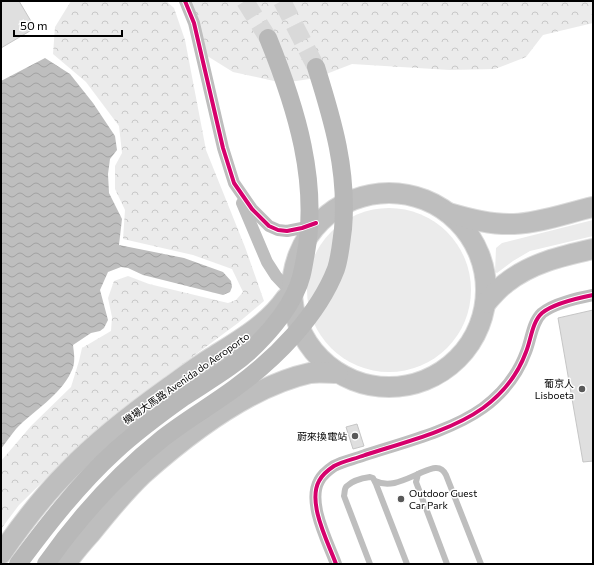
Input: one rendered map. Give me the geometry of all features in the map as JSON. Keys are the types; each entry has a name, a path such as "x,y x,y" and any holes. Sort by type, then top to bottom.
{"main road":[{"path":"18,564 51,519 114,452 172,406 216,376 255,346 279,319 295,293 302,276 307,249 311,217 309,185 305,155 299,128 281,69 268,38"},
{"path":"46,564 91,506 130,467 163,438 237,387 259,368 306,322 325,294 336,269 341,248 344,214 344,180 330,111 316,67"},
{"path":"449,213 460,223 471,237 480,254 486,275 486,303 477,331 461,356 437,375 409,385 379,387 350,379 338,373 312,350 303,338 294,313 291,292 295,267 305,237 316,223 334,209 366,195 405,193 420,198 449,213 470,219 513,224 533,221 593,206"},
{"path":"486,303 505,283 527,269 558,257 593,249"},
{"name":"機場大馬路 Avenida do Aeroporto","path":"1,554 24,521 67,471 115,428 168,387 232,346 258,327 278,309 291,292"},
{"path":"66,564 108,512 142,475 181,443 223,412 253,395 288,379 312,373 338,373"}],"street":[{"path":"185,1 194,23 223,148 234,183 267,262 276,276 291,292"},
{"path":"234,183 252,209 269,226 278,230 287,231 316,223"},
{"path":"336,564 316,512 315,490 319,481 326,472 342,463 437,431 460,421 482,408 505,388 518,370 526,353 536,321 543,313 550,308 593,295"}],"lane":[{"path":"370,564 344,496 347,485 370,477 380,484 390,484 436,467 444,471 481,564"},
{"path":"418,474 416,482 417,487 446,564"},
{"path":"375,481 407,564"}],"green space":[{"path":"71,1 166,1 174,8 185,40 206,150 245,247 264,301 238,323 122,409 73,452 19,505 1,529 1,461 31,426 71,387 82,348 111,331 112,317 108,298 114,281 128,276 149,284 228,303 236,300 243,292 232,269 193,255 123,239 125,210 115,189 115,166 122,153 119,126 86,82 53,54 55,27"},
{"path":"191,1 593,1 593,23 543,35 526,57 495,69 450,70 352,64 316,78 283,83 233,72 204,54"},
{"path":"381,208 397,208 413,211 428,217 441,226 453,238 462,251 468,266 471,290 470,306 462,329 453,342 441,354 428,363 413,369 397,372 381,372 365,369 350,363 337,354 325,342 316,329 310,314 307,298 307,282 310,266 316,251 325,238 337,226 350,217 365,211"},
{"path":"593,220 593,236 530,251 497,273 495,272 496,248 502,243"}],"water":[{"path":"45,58 70,74 93,103 115,136 117,150 110,159 108,174 109,193 122,219 119,245 184,258 223,272 231,281 232,287 230,292 223,295 143,275 128,268 121,267 108,272 100,290 108,320 104,328 100,331 91,333 73,345 74,365 66,381 54,396 16,429 1,449 1,81"}],"building":[{"path":"1,1 19,1 35,28 1,48"},
{"name":"葡京人 Lisboeta","path":"593,310 593,461 583,462 558,318"},
{"name":"蔚來換電站","path":"357,424 364,446 353,449 346,427"}],"tunnel":[{"path":"245,1 268,38"},
{"path":"282,1 316,67"}],"cycle path":[{"path":"185,1 194,23 223,148 234,183 252,209 269,226 278,230 287,231 316,223"},
{"path":"336,564 320,522 315,500 316,490 323,475 334,466 345,461 441,430 483,408 503,390 519,368 536,321 542,313 553,306 573,299 593,295"}],"place":[{"name":"葡京人 Lisboeta","path":"582,389"},
{"name":"蔚來換電站","path":"355,436"},
{"name":"Outdoor Guest Car Park","path":"401,499"}]}
